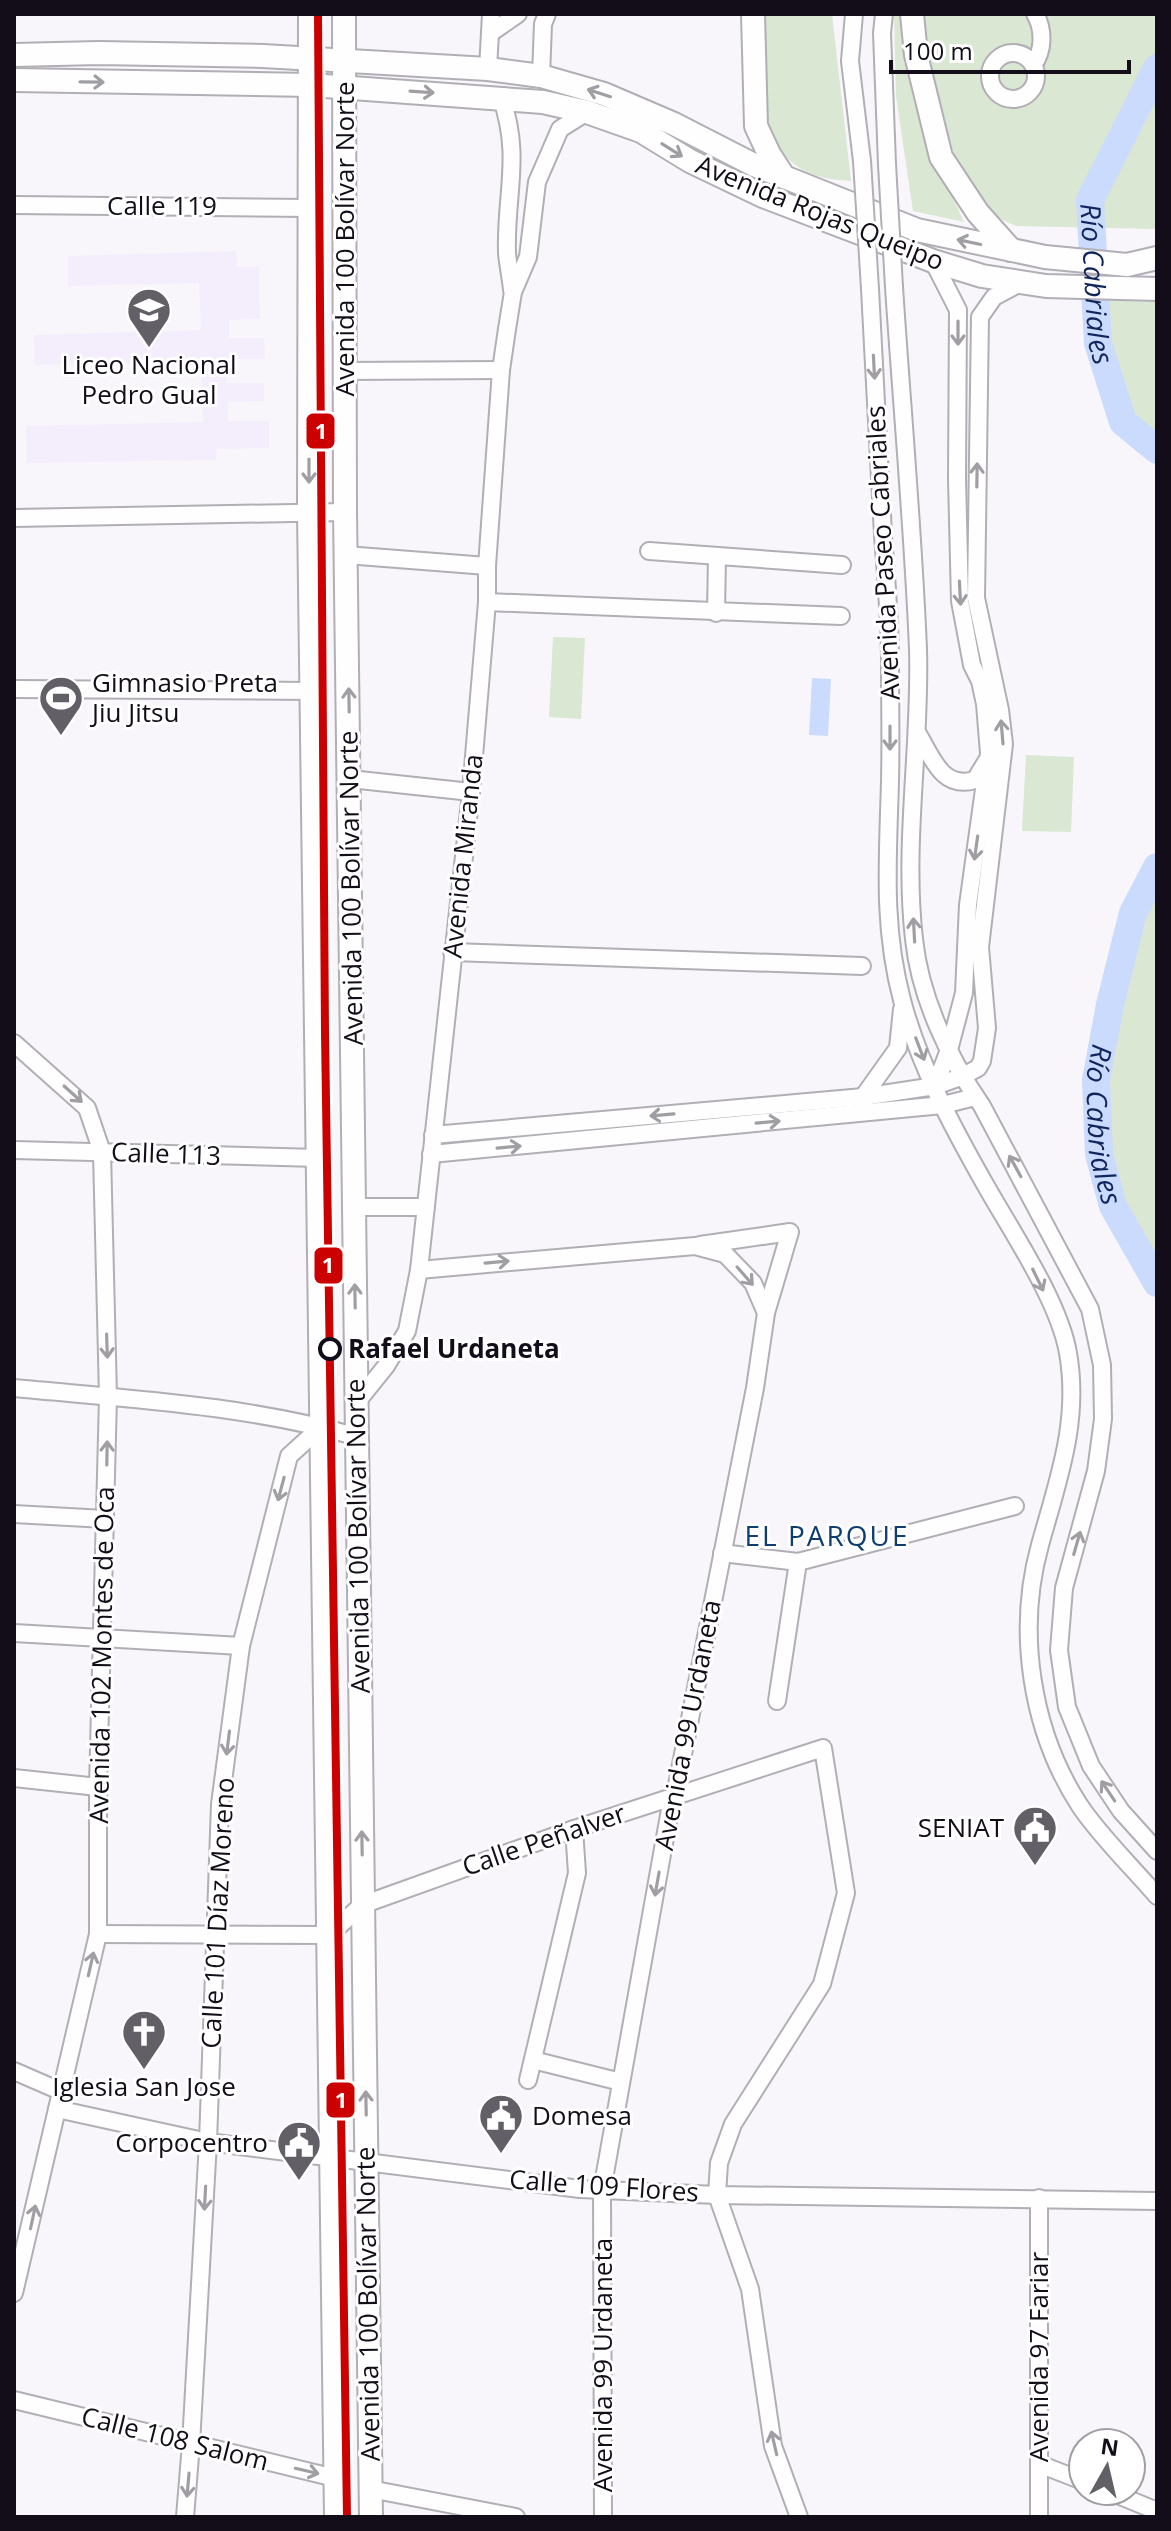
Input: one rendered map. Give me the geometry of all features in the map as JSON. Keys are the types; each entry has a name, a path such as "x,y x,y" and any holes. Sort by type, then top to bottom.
{"main road":[{"name":"Avenida 100 Bolívar Norte","path":"310,14 309,512 336,2517"},
{"name":"Avenida 100 Bolívar Norte","path":"344,14 345,512 371,2517"},
{"path":"753,14 756,126 785,178"},
{"path":"912,14 916,55 941,157 978,213 1011,250"},
{"name":"Avenida Rojas Queipo","path":"14,55 99,53 311,58 488,69 541,76 604,94 674,124 722,151 917,230 1045,257 1127,265 1157,258"},
{"name":"Avenida Rojas Queipo","path":"14,80 311,85 543,102 587,112 641,131 690,161 763,196 933,261 982,276 1046,286 1157,289"}],"street":[{"path":"488,69 491,14"},
{"path":"492,32 518,14"},
{"path":"541,76 542,35 547,14"},
{"path":"843,14 850,61"},
{"name":"Avenida Paseo Cabriales","path":"854,14 850,61 862,161 890,655 890,778 885,880 889,940 903,1004 943,1105 1020,1244 1055,1314 1067,1349 1072,1387 1071,1427 1037,1555 1032,1589 1033,1686 1041,1721 1057,1768 1083,1810 1157,1896"},
{"name":"Avenida Paseo Cabriales","path":"884,14 887,164 918,651 911,859 914,941 926,995 961,1077 1042,1216 1090,1309 1102,1365 1103,1419 1096,1471 1064,1588 1059,1650 1067,1707 1091,1766 1121,1811 1157,1851"},
{"path":"1033,65 1042,47 1039,20 1035,14"},
{"name":"Avenida Miranda","path":"501,97 510,123 514,160 507,253 513,292"},
{"name":"Avenida Miranda","path":"357,1402 386,1366 407,1331 419,1270 471,792 487,602 501,370 513,292 528,257 537,182 551,145 560,129 587,112"},
{"name":"Calle 119","path":"14,205 310,208"},
{"path":"933,261 958,310 960,601 972,665 980,681 985,704 989,753 968,905 964,993 949,1050 935,1086"},
{"path":"433,1135 863,1097 935,1086 978,1068 987,1028 980,947 1004,744 1000,710 976,598 980,317 994,297 1022,282"},
{"path":"345,371 501,370"},
{"path":"14,518 345,512"},
{"path":"649,551 842,565"},
{"path":"346,555 487,566"},
{"path":"716,613 717,556"},
{"path":"487,602 841,616"},
{"path":"14,689 312,691"},
{"path":"917,732 939,771 951,781 964,783 975,780 981,774 989,753"},
{"path":"350,779 471,792"},
{"path":"452,952 862,966"},
{"path":"863,1097 898,1048 903,1004"},
{"name":"Avenida 102 Montes de Oca","path":"14,1043 87,1108 102,1152 108,1397 98,1787 98,1934 14,2293"},
{"path":"431,1154 943,1105 975,1097"},
{"name":"Calle 113","path":"14,1150 318,1158"},
{"path":"354,1207 426,1207"},
{"name":"Avenida 99 Urdaneta","path":"603,2517 602,2190 671,1804 755,1388 766,1313 790,1232 695,1246"},
{"path":"419,1270 695,1246 725,1254 753,1283 766,1313"},
{"path":"14,1388 262,1416 322,1426 358,1437"},
{"name":"Calle 101 Díaz Moreno","path":"185,2517 208,2142 220,1804 241,1646 289,1456 322,1426"},
{"path":"722,1553 798,1562 1015,1506"},
{"path":"14,1514 105,1519"},
{"path":"777,1701 798,1562"},
{"path":"14,1633 241,1646"},
{"name":"Calle Peñalver","path":"362,1905 675,1795 818,1749 824,1750 846,1893 822,1984 733,2124 719,2163 717,2195"},
{"path":"14,1778 98,1787"},
{"path":"528,2080 577,1873 574,1829"},
{"path":"98,1934 329,1935 362,1905"},
{"path":"533,2060 621,2082"},
{"path":"14,2071 60,2091"},
{"name":"Calle 109 Flores","path":"57,2109 208,2142 602,2190 717,2195 1157,2201"},
{"path":"717,2195 750,2289 773,2446 799,2517"},
{"name":"Avenida 97 Fariar","path":"1039,2198 1039,2517"},
{"name":"Calle 108 Salom","path":"14,2400 335,2478"},
{"path":"1039,2464 1067,2475"},
{"path":"370,2489 516,2517"}],"shaded area":[{"name":"Liceo Nacional Pedro Gual","path":"236,251 237,267 259,267 260,319 229,320 229,338 264,338 265,359 225,359 226,383 264,383 264,401 228,402 228,421 269,421 269,448 217,449 216,460 27,463 26,426 203,422 201,362 35,365 34,335 201,330 199,283 68,286 68,256"}],"green space":[{"path":"765,14 832,14 851,181 817,176 794,164 778,146 769,124 765,99"},
{"path":"894,14 906,14 947,185 964,222 913,211 896,96"},
{"path":"922,14 1157,14 1157,229 1017,226 995,215 960,165 942,124 931,82"},
{"path":"1092,300 1157,302 1157,443 1117,415 1094,325"},
{"path":"553,637 585,638 581,719 549,717"},
{"path":"1026,755 1074,757 1071,832 1022,831"},
{"path":"1157,859 1157,1264 1122,1210 1105,1162 1099,1119 1099,1074 1114,983 1141,897"}],"water":[{"path":"812,678 831,679 828,736 809,735"}],"waterway":[{"name":"Río Cabriales","path":"1157,68 1090,200 1098,343 1123,422 1157,450"},
{"name":"Río Cabriales","path":"1157,867 1133,913 1110,1005 1096,1080 1099,1154 1113,1206 1157,1283"}],"transit line":[{"name":"1","path":"318,14 325,1033 347,2517"}],"place":[{"name":"Liceo Nacional Pedro Gual","path":"149,349"},
{"name":"Gimnasio Preta Jiu Jitsu","path":"61,737"},
{"name":"Rafael Urdaneta","path":"330,1349"},
{"name":"SENIAT","path":"1035,1867"},
{"name":"Iglesia San Jose","path":"144,2071"},
{"name":"Domesa","path":"501,2155"},
{"name":"Corpocentro","path":"299,2182"}],"district":[{"name":"EL PARQUE","path":"827,1536"}]}
